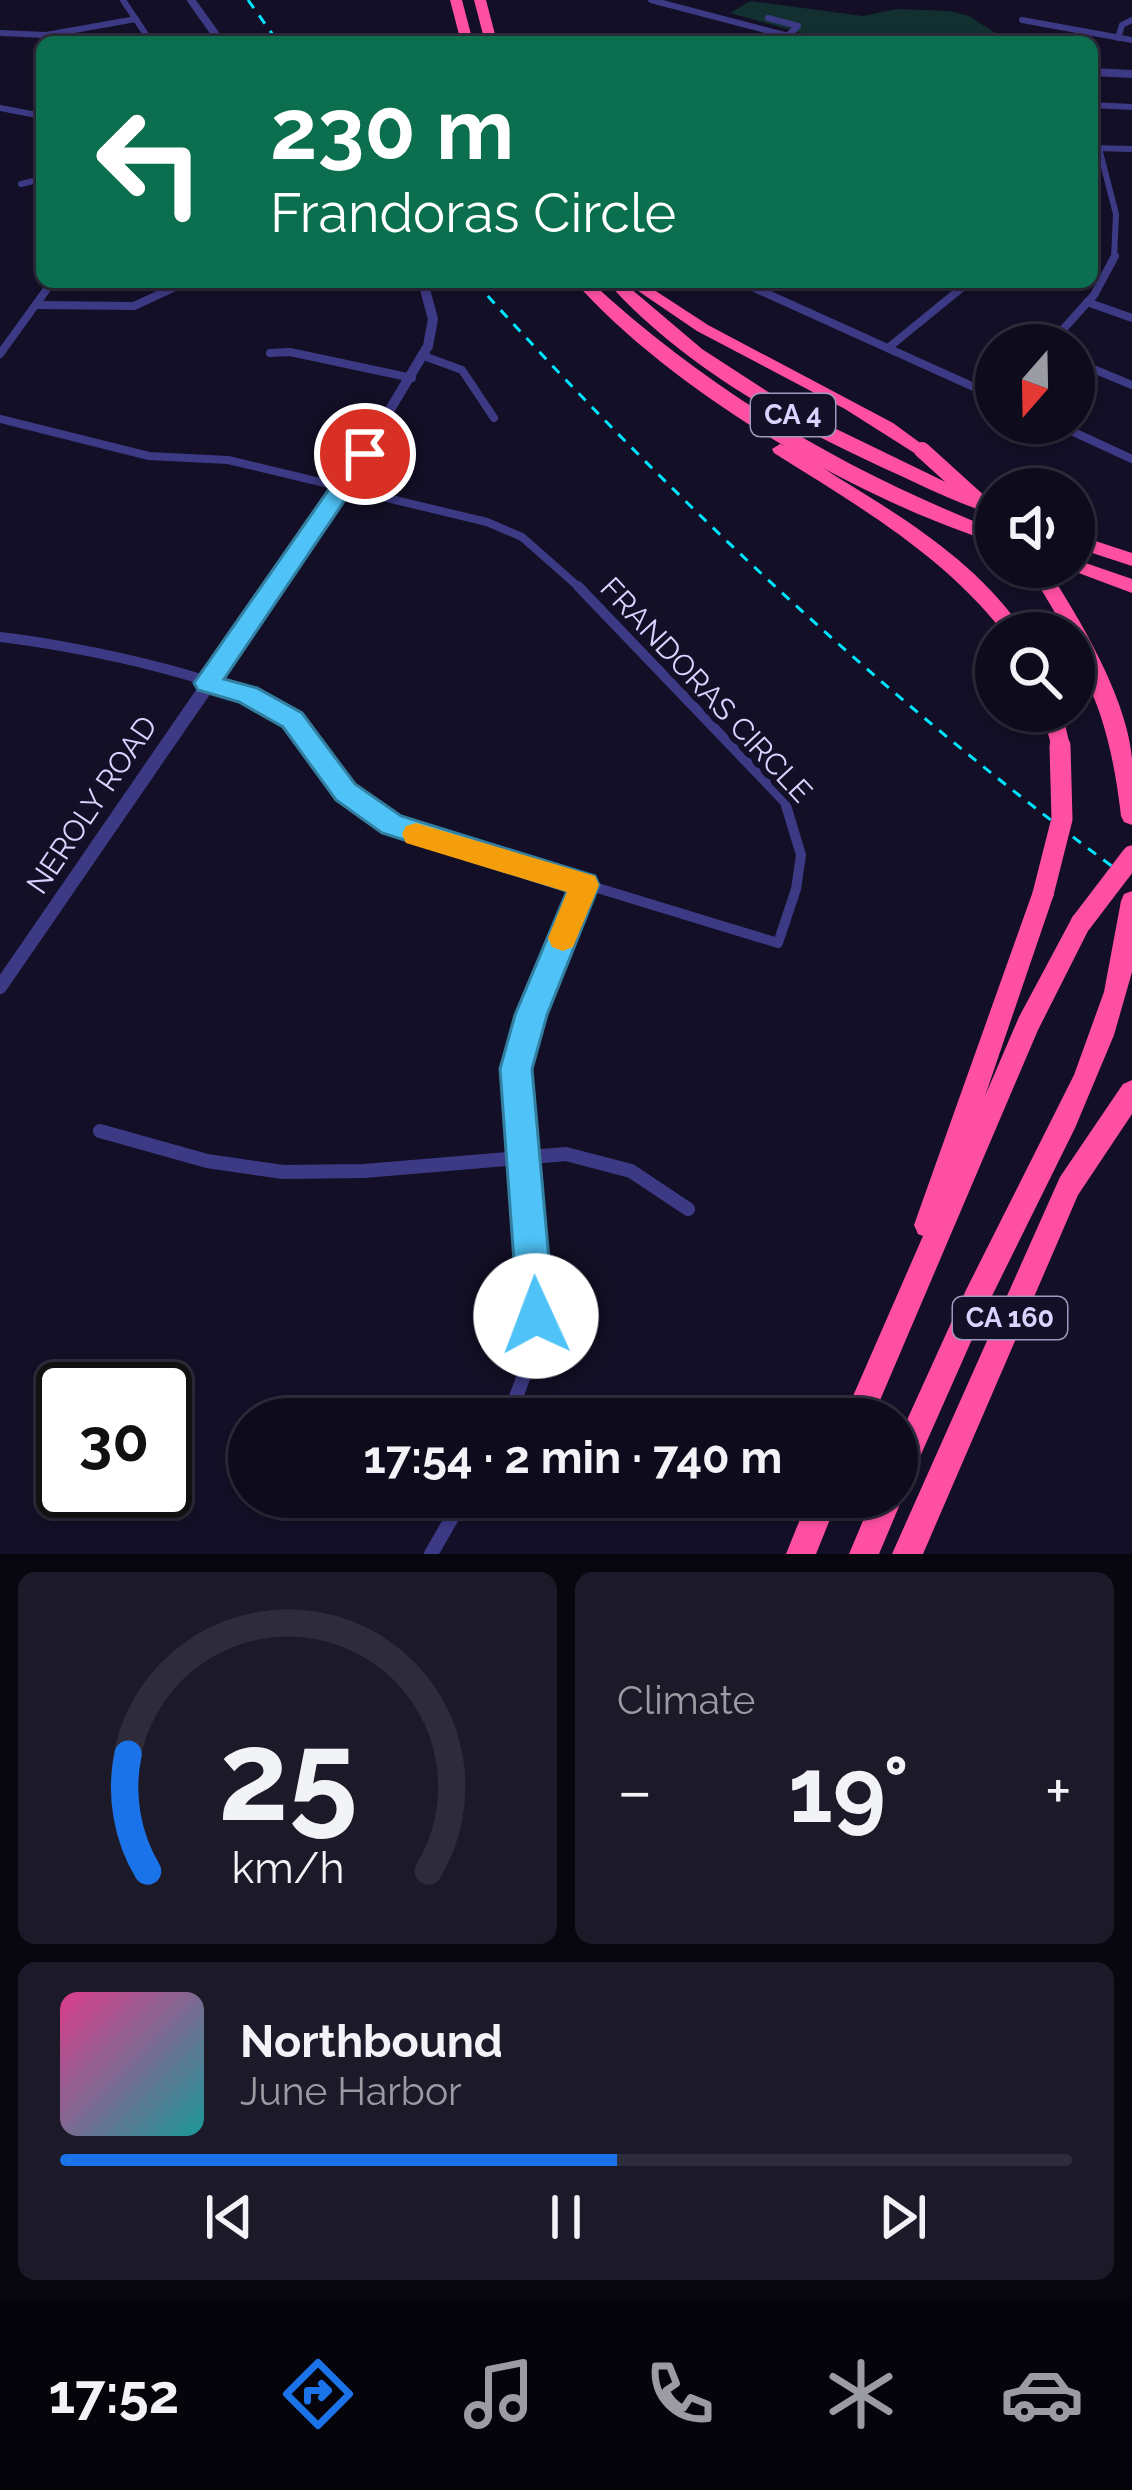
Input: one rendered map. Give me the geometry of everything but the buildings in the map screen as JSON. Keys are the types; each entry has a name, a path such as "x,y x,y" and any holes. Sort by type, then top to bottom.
{"highway":[{"path":"452,0 464,36"},
{"path":"480,0 489,36"},
{"name":"CA 4","path":"588,288 644,341 790,440 882,490 975,528"},
{"name":"CA 4","path":"621,288 684,346 802,421 975,504"},
{"path":"641,288 695,324 862,409 922,450 975,495"},
{"path":"644,341 670,371 725,413 945,555 996,612"},
{"path":"1095,547 1132,560"},
{"path":"1095,573 1132,586"},
{"path":"1052,588 1092,660 1120,742 1132,816"},
{"path":"877,1373 1043,894 1062,820 1057,732"},
{"name":"CA 160","path":"866,1398 1041,995 1081,923 1132,856"},
{"path":"918,1427 962,1325 1091,1066 1121,973 1132,901"},
{"name":"CA 160","path":"907,1554 1069,1186 1132,1093"},
{"path":"801,1554 816,1518"},
{"path":"864,1554 879,1518"}],"street":[{"path":"123,0 147,36"},
{"path":"191,0 217,36"},
{"path":"651,0 775,36"},
{"path":"767,18 798,26 788,36"},
{"path":"0,33 46,35 136,19"},
{"path":"1022,20 1132,40"},
{"path":"1118,38 1122,25 1132,20"},
{"path":"1098,72 1132,74"},
{"path":"1098,105 1132,106"},
{"path":"0,108 36,115"},
{"path":"1098,148 1132,148"},
{"path":"1068,324 1117,266 1126,240 1098,154"},
{"path":"21,184 36,180"},
{"path":"0,354 48,288"},
{"path":"37,305 118,309 152,302 176,288"},
{"name":"NEROLY ROAD","path":"0,988 344,488 412,378 424,356 433,319 425,288"},
{"path":"758,288 975,387"},
{"path":"888,348 962,288"},
{"path":"1087,302 1132,318"},
{"path":"270,353 290,352 412,378"},
{"path":"424,356 462,370 494,418"},
{"path":"1095,370 1132,385"},
{"path":"0,419 149,456 228,460 344,488"},
{"path":"1095,441 1132,458"},
{"name":"FRANDORAS CIRCLE","path":"0,637 59,644 248,695 292,720 346,792 392,825 778,943 802,867 802,840 784,802 538,548 487,521 344,488"},
{"path":"515,1398 528,1367 536,1316 516,1092 519,1052 585,885"},
{"path":"100,1131 195,1159 290,1172 367,1171 566,1154 622,1164 688,1209"},
{"path":"431,1554 452,1518"}],"green space":[{"path":"750,1 863,16 897,9 950,11 969,16 1000,36 812,36 730,13"}],"railway":[{"path":"248,0 274,36"},
{"path":"481,288 628,444 788,598 956,744 1132,881"}],"slow traffic":[{"path":"416,834 585,885 563,938"}],"route":[{"path":"365,454 207,683 277,708 305,731 346,792 392,825 585,885 531,1015 516,1069 536,1316"}]}
